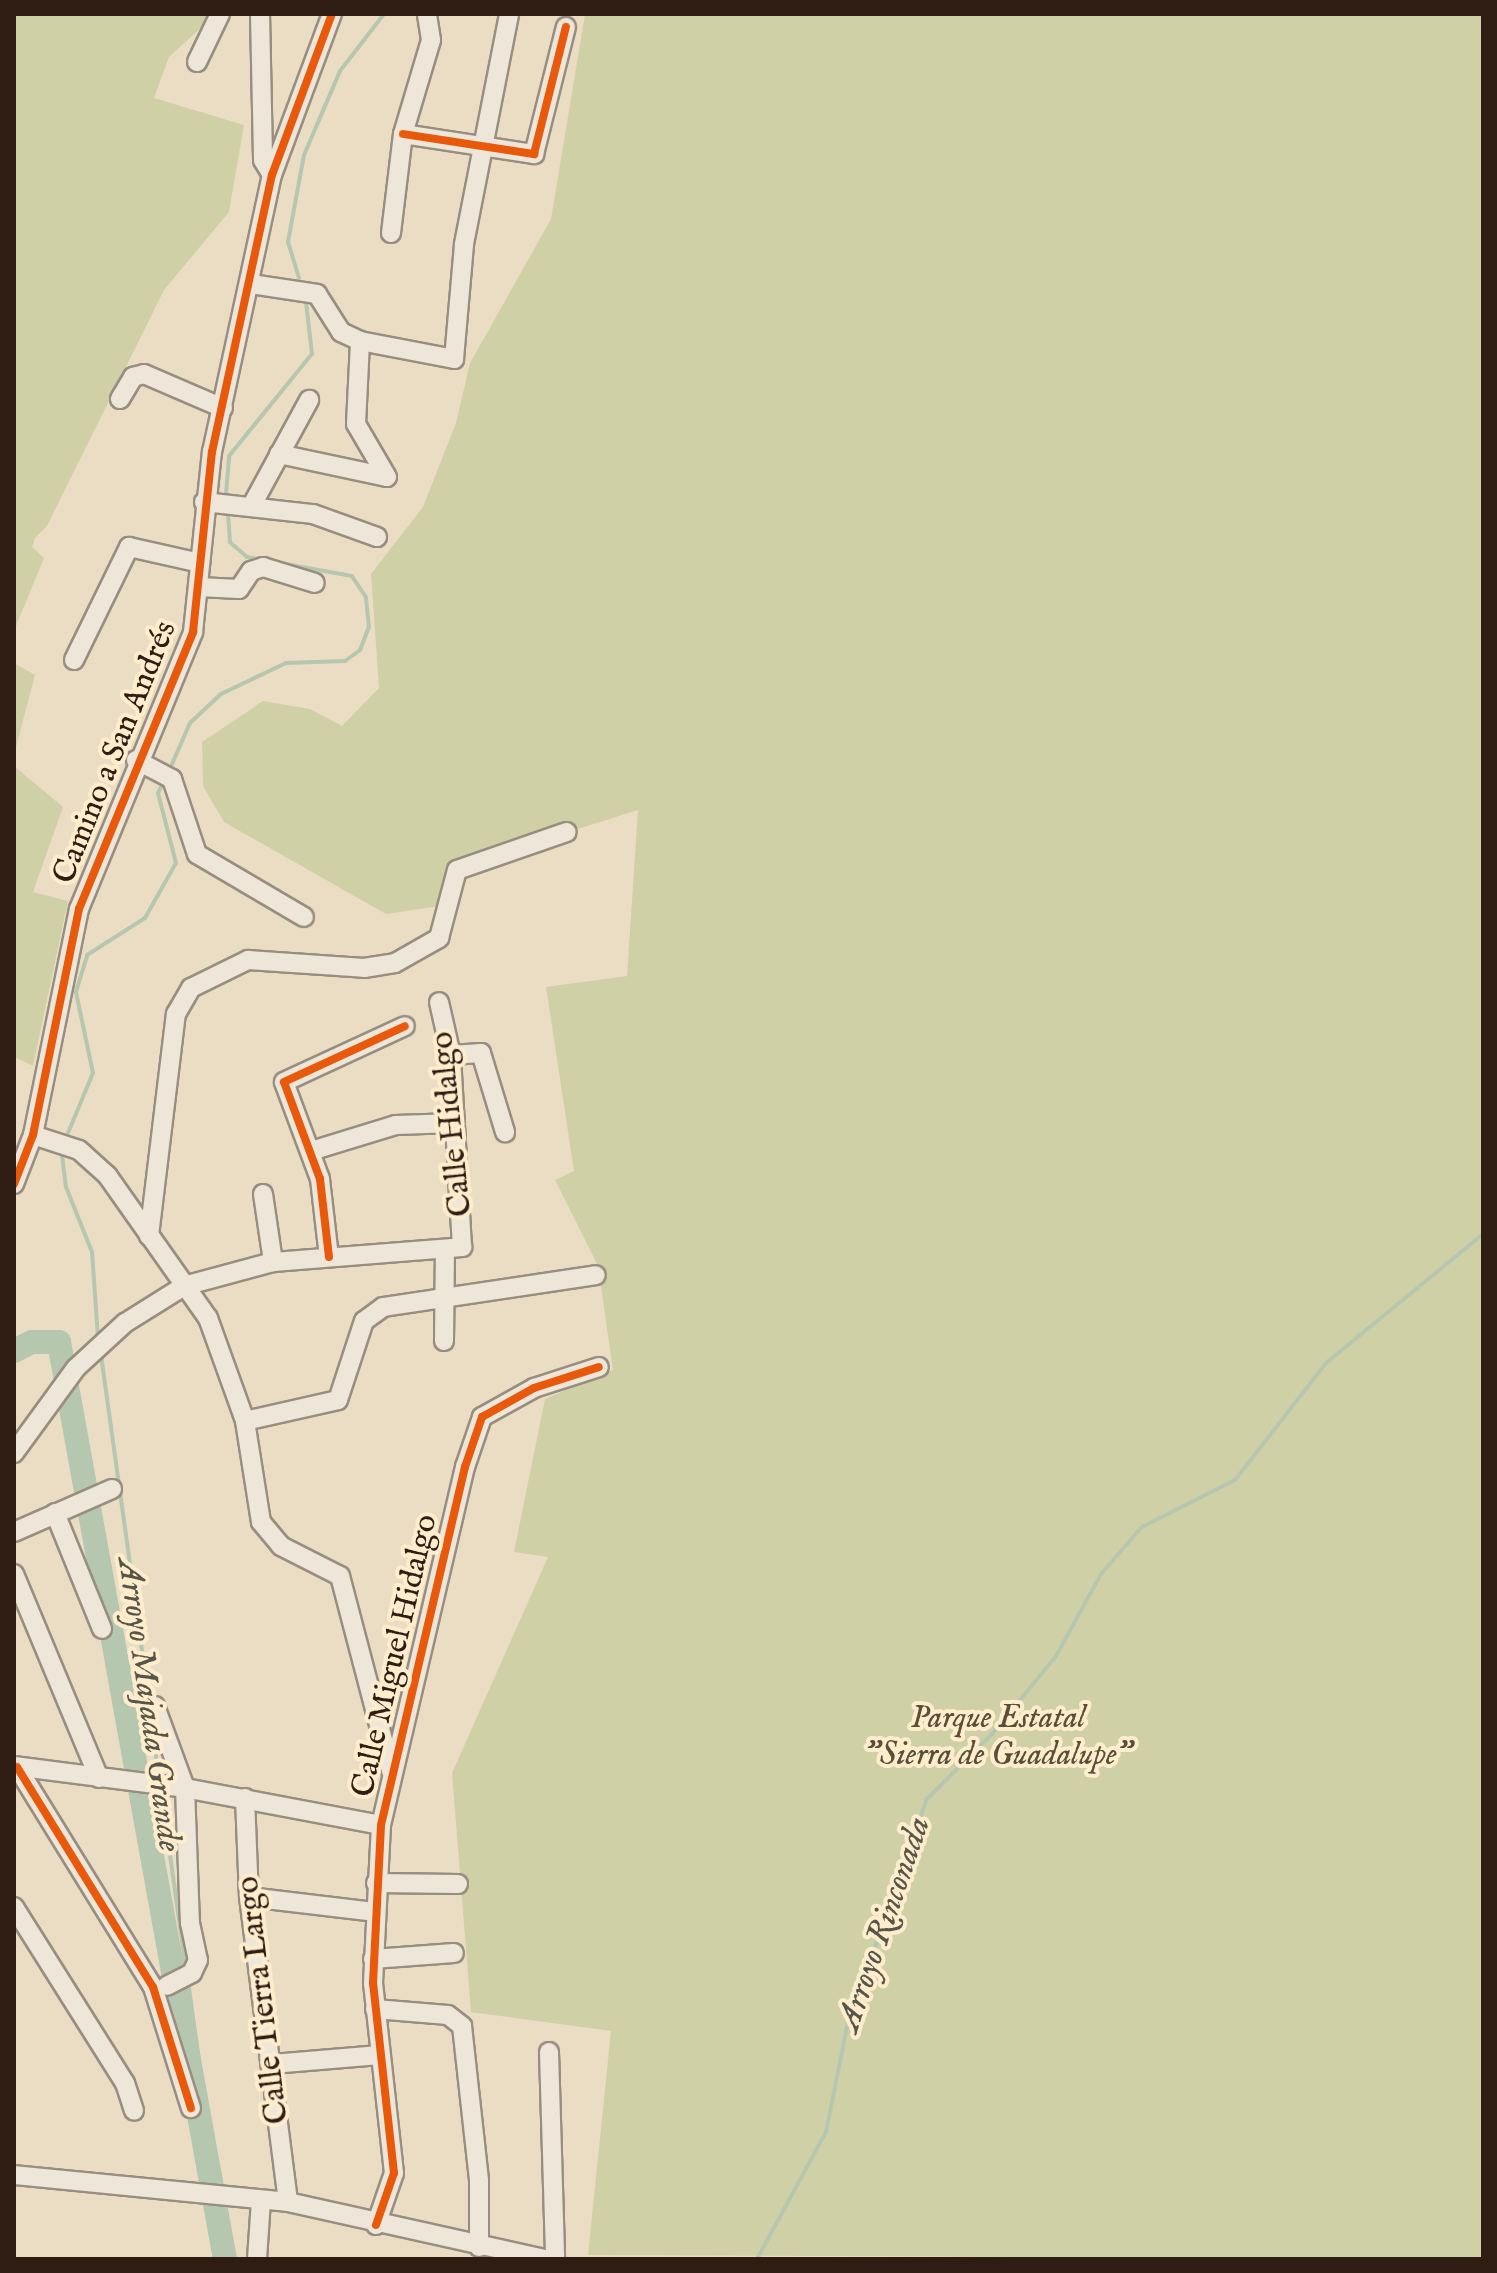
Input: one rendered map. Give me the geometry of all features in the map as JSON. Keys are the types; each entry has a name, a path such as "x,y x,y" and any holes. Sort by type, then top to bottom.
{"street":[{"path":"197,62 220,14"},
{"path":"260,14 263,160 272,175"},
{"name":"Camino a San Andrés","path":"14,1184 33,1135 74,930 136,760 193,632 204,502 272,175 332,14"},
{"path":"391,233 403,134 429,52 427,14"},
{"path":"251,284 317,294 341,332 360,341 452,361 481,149 509,14"},
{"path":"403,134 481,149 537,151 566,27"},
{"path":"279,454 387,477 356,424 360,341"},
{"path":"120,399 133,377 144,374 178,394 223,408"},
{"path":"251,507 309,400"},
{"path":"204,502 313,514 377,537"},
{"path":"74,660 129,547 200,563"},
{"path":"198,587 239,589 251,571 263,567 315,583"},
{"path":"136,760 172,779 197,854 304,917"},
{"path":"149,1236 176,1014 191,988 248,960 364,968 395,963 439,938 457,870 567,832"},
{"name":"Calle Hidalgo","path":"439,1002 451,1055 455,1123 453,1249 445,1295 444,1341"},
{"path":"329,1257 328,1216 311,1151 284,1082 289,1074 405,1026"},
{"path":"451,1055 481,1053 505,1132"},
{"path":"311,1151 396,1125 455,1123"},
{"path":"33,1135 91,1159 216,1332 245,1421 249,1475 270,1536 330,1569 345,1586 392,1774"},
{"path":"263,1194 273,1262"},
{"path":"14,1453 76,1368 125,1323 184,1286 273,1262 453,1249"},
{"path":"245,1421 338,1400 364,1321 383,1307 445,1295 596,1275"},
{"name":"Calle Miguel Hidalgo","path":"376,2225 394,2173 375,2009 373,1959 381,1825 482,1417 534,1388 599,1367"},
{"path":"14,1532 112,1489"},
{"path":"55,1513 102,1629"},
{"path":"14,1574 99,1778"},
{"path":"155,1706 185,1788 190,1923 198,1960 192,1973 167,1986"},
{"path":"15,1766 185,1788 381,1825"},
{"path":"15,1766 153,1987 191,2108"},
{"name":"Calle Tierra Largo","path":"245,1798 249,1897 288,2202"},
{"path":"376,1883 458,1884"},
{"path":"249,1897 374,1912"},
{"path":"14,1907 125,2083 134,2111"},
{"path":"373,1959 454,1953"},
{"path":"375,2009 458,2020 468,2064 479,2247"},
{"path":"549,2052 555,2259"},
{"path":"272,2064 380,2055"},
{"path":"14,2175 288,2202 508,2256 545,2259"},
{"path":"257,2259 261,2200"}],"green space":[{"path":"14,14 216,14 169,57 154,98 244,125 229,212 164,290 47,526 35,538 32,547 44,558 14,631"},
{"name":"Parque Estatal \"Sierra de Guadalupe\"","path":"585,14 1483,14 1483,2259 588,2255 611,2031 471,2012 452,1773 548,1557 514,1552 545,1399 613,1370 598,1266 555,1180 574,1171 546,987 627,976 638,810 470,863 440,906 386,914 224,822 203,786 202,742 263,701 310,709 342,726 379,688 371,574 423,507 456,423 470,363 551,219"},
{"path":"14,663 35,675 14,755"},
{"path":"14,766 63,807 33,892 68,901 33,1066 14,1057"}],"waterway":[{"name":"Arroyo Majada Grande","path":"299,278 288,242 304,155 340,71 384,14"},
{"name":"Arroyo Majada Grande","path":"226,493 229,456 312,354 306,302"},
{"name":"Arroyo Majada Grande","path":"172,764 190,723 221,694 286,663 345,661 360,650 369,627 366,597 352,576 247,557 230,542 228,516"},
{"name":"Arroyo Majada Grande","path":"68,1133 93,1073 76,992 87,955 145,918 176,863 158,793 162,785"},
{"name":"Arroyo Majada Grande","path":"62,1155 66,1187 92,1252 98,1338"},
{"name":"Arroyo Rinconada","path":"757,2259 826,2132 847,2027 927,1799 992,1734 1056,1656 1101,1574 1142,1527 1235,1480 1326,1363 1483,1234"},
{"path":"14,1351 32,1342 59,1342 225,2259"},
{"name":"Arroyo Majada Grande","path":"101,1355 149,1703"},
{"name":"Arroyo Majada Grande","path":"151,1719 159,1778"},
{"name":"Arroyo Majada Grande","path":"161,1791 186,1968"},
{"name":"Arroyo Majada Grande","path":"188,1981 217,2190"},
{"name":"Arroyo Majada Grande","path":"218,2203 226,2259"}],"cycle path":[{"path":"14,1184 33,1135 79,909 193,632 212,452 272,175 332,14"},
{"path":"403,134 534,154 566,27"},
{"path":"329,1257 320,1179 284,1082 405,1026"},
{"path":"376,2225 394,2173 373,1983 381,1825 465,1467 482,1417 534,1388 599,1367"},
{"path":"17,1767 153,1987 191,2108"}]}
